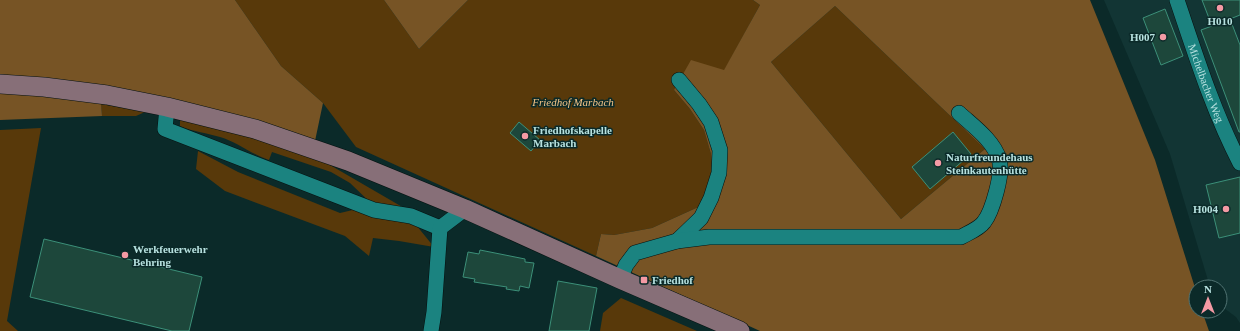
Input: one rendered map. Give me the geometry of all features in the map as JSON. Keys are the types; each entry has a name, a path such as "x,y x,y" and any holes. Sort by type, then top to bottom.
{"main road":[{"path":"0,84 44,87 107,95 167,107 255,129 348,161 465,209 740,331"}],"lane":[{"name":"Michelbacher Weg","path":"1177,0 1207,91 1240,163"},
{"path":"676,241 701,218 711,198 719,173 720,150 711,122 691,93 679,80"},
{"path":"167,107 165,129 374,210 411,216 440,228"},
{"path":"620,279 626,264 635,253 676,241 709,237 961,237 984,222 998,187 1000,161 991,144 959,113"},
{"path":"431,331 434,312 440,228 465,209"}],"shaded area":[{"path":"0,0 235,0 281,66 323,103 315,141 100,89 102,116 0,120"},
{"path":"384,0 468,0 419,49"},
{"path":"753,0 1090,0 1155,160 1192,279 1188,279 1188,319 1205,319 1209,331 760,331 596,256 601,234 614,235 652,228 705,204 713,183 711,154 704,130 690,109 674,90 691,60 724,70 760,5","holes":["835,6 985,149 901,219 771,62"]},
{"path":"1104,0 1240,0 1240,323 1236,317 1228,311 1228,279 1208,279 1170,154"}],"green space":[{"name":"Friedhof Marbach","path":"235,0 384,0 419,49 468,0 753,0 760,5 724,71 674,90 690,109 704,130 711,154 713,183 705,204 652,228 614,235 601,234 596,256 356,147 323,103 281,66"},
{"path":"835,6 985,149 901,219 771,62"},
{"path":"101,104 145,112 136,116 102,116"},
{"path":"180,119 260,139 311,154 411,212 374,206 350,183 331,172 272,152 269,160 256,155 226,139 180,126"},
{"path":"41,128 7,321 18,331 0,331 0,130"},
{"path":"198,151 238,172 340,213 357,209 412,220 434,247 373,238 369,256 345,236 225,191 196,169"},
{"path":"621,298 697,331 600,331 603,313"}],"building":[{"path":"1202,0 1240,0 1240,15 1230,19 1240,45 1240,132 1201,30 1212,26"},
{"name":"H007","path":"1165,9 1183,56 1161,65 1143,18"},
{"name":"Friedhofskapelle Marbach","path":"519,122 540,140 531,151 510,133"},
{"name":"Naturfreundehaus Steinkautenhütte","path":"953,132 971,154 930,189 912,167"},
{"name":"H004","path":"1240,177 1240,233 1219,238 1206,185"},
{"path":"44,239 202,277 189,331 172,331 30,297"},
{"path":"480,250 525,259 525,262 534,263 529,288 520,286 519,291 506,289 507,287 474,282 475,279 463,277 468,252 479,254"},
{"path":"558,281 597,288 589,331 549,331"}],"place":[{"name":"H010","path":"1220,8"},
{"name":"H007","path":"1163,37"},
{"name":"Friedhofskapelle Marbach","path":"525,136"},
{"name":"Naturfreundehaus Steinkautenhütte","path":"938,163"},
{"name":"H004","path":"1226,209"},
{"name":"Werkfeuerwehr Behring","path":"125,255"},
{"name":"Friedhof","path":"644,280"}]}
